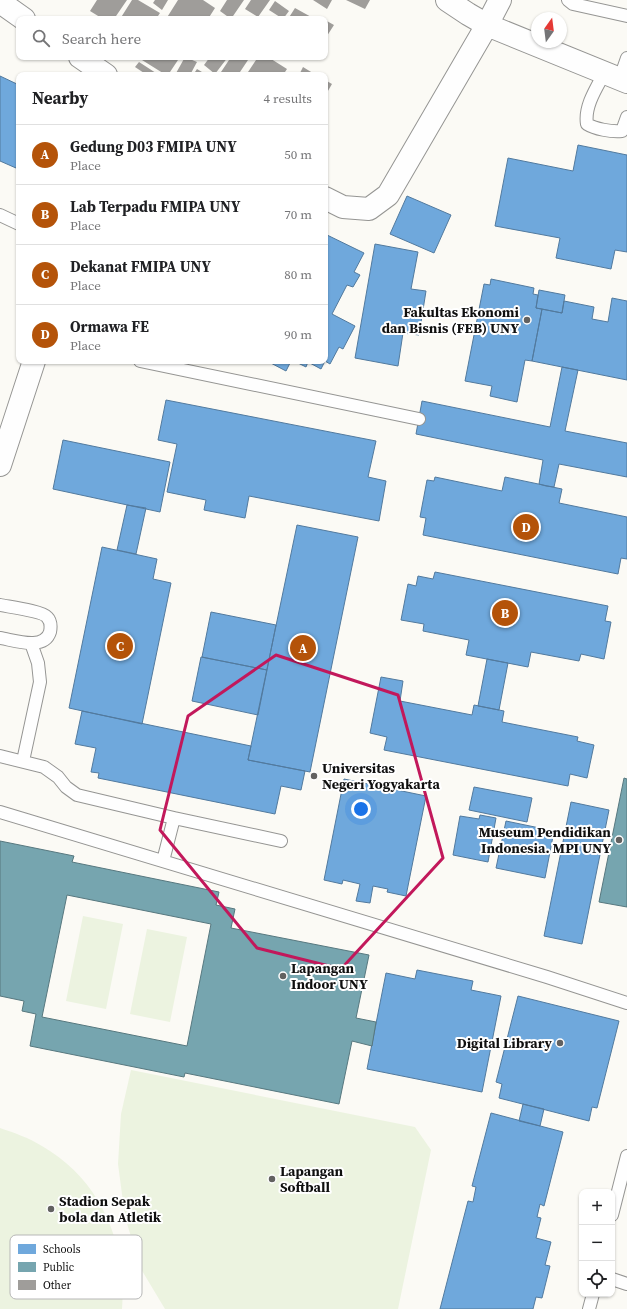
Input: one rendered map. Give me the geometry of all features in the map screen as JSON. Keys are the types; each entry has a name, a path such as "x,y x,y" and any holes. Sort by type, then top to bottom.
{"street":[{"path":"447,0 487,25 617,77"},
{"path":"328,200 343,207 369,209 388,195 500,0"},
{"path":"0,2 20,16"},
{"path":"84,60 102,72"},
{"path":"0,465 33,364"}],"lane":[{"path":"568,0 573,4 627,16"},
{"path":"627,58 617,77 591,100 586,119 587,124 592,127 622,131 627,117"},
{"path":"0,215 16,223"},
{"path":"154,364 419,419"},
{"path":"0,605 38,613 47,617 51,624 51,630 48,638 40,642 31,643 0,638"},
{"path":"23,761 40,682 38,663 31,643"},
{"path":"0,756 44,767 58,777 66,787 77,795 281,841"},
{"path":"0,812 540,975 627,1003"},
{"path":"163,861 174,818"},
{"path":"615,1203 627,1156"},
{"path":"615,1281 627,1284"},
{"path":"589,1309 592,1297"}],"highlighted area":[{"path":"276,655 398,695 443,858 341,969 257,948 160,830 188,716"}],"green space":[{"path":"83,916 123,924 106,1009 66,1001"},
{"path":"147,929 187,937 170,1022 130,1014"},
{"name":"Lapangan Softball","path":"131,1070 415,1127 431,1150 398,1309 165,1309 142,1271 142,1235 131,1235 125,1217 118,1164 121,1114"},
{"path":"0,1128 42,1146 63,1160 95,1195 106,1216 113,1235 10,1235 10,1299 122,1299 122,1309 0,1309"}],"building: Schools":[{"path":"0,76 16,84 16,168 0,161"},
{"path":"578,145 627,155 627,252 615,250 611,269 556,258 560,238 495,226 508,158 573,171"},
{"path":"407,196 451,215 434,253 390,234"},
{"path":"328,235 364,253 354,272 360,275 353,287 347,285 332,314 355,326 343,349 339,347 330,364 328,363"},
{"path":"375,244 418,252 411,289 426,291 419,335 403,333 398,366 355,358"},
{"path":"491,279 534,288 533,294 538,295 536,308 542,309 532,361 525,360 517,402 490,396 492,386 465,381 484,284 490,285"},
{"path":"539,290 565,295 562,313 536,308"},
{"path":"612,298 627,301 627,380 532,361 542,309 562,313 564,301 594,307 592,319 608,322"},
{"path":"273,364 290,364 286,371"},
{"path":"300,364 307,364 306,367"},
{"path":"312,364 324,364 321,369"},
{"path":"562,367 578,370 565,431 627,443 627,477 559,464 554,487 546,486 539,484 543,460 416,434 422,401 550,427"},
{"path":"166,400 376,441 368,477 386,481 379,521 249,496 245,518 204,510 206,500 167,492 177,444 158,440"},
{"path":"63,440 170,462 160,512 53,489"},
{"path":"435,477 502,491 505,477 562,489 559,503 627,517 627,559 621,558 618,574 423,535 426,518 420,517 427,480 434,481"},
{"path":"127,505 146,508 136,554 117,550"},
{"path":"297,525 358,537 310,772 248,760"},
{"path":"102,547 157,559 153,579 171,583 142,724 69,708"},
{"path":"435,572 608,606 605,621 611,622 604,659 581,654 579,661 531,652 528,667 466,655 469,640 423,631 424,624 401,620 408,584 416,586 418,576 433,579"},
{"path":"211,612 276,625 267,670 202,657"},
{"path":"201,657 267,670 258,715 192,701"},
{"path":"487,659 508,663 499,710 478,706"},
{"path":"381,677 403,681 400,701 472,715 474,705 504,711 502,722 578,737 577,741 594,745 587,778 570,774 568,786 384,750 387,737 370,733"},
{"path":"82,711 251,746 248,760 305,771 301,790 281,786 275,814 98,778 99,773 91,772 96,748 75,744"},
{"path":"344,779 426,796 406,896 387,892 388,889 373,886 370,903 356,901 360,884 343,880 342,884 324,880"},
{"path":"474,787 532,798 527,822 469,810"},
{"path":"571,802 609,810 582,944 544,936"},
{"path":"480,815 496,818 488,862 453,855 460,816 479,819"},
{"path":"506,821 554,831 545,878 496,868"},
{"path":"417,970 473,981 471,990 501,996 482,1092 367,1069 386,973 415,979"},
{"name":"Digital Library","path":"518,996 619,1021 597,1108 592,1107 589,1121 499,1098 502,1084 496,1082"},
{"path":"523,1104 544,1109 540,1126 519,1121"},
{"path":"491,1113 563,1132 544,1206 540,1204 537,1217 541,1218 536,1238 551,1242 545,1265 550,1266 542,1298 536,1297 533,1309 440,1309 468,1201 473,1202 476,1187 472,1186"}],"building: Public":[{"name":"Museum Pendidikan Indonesia. MPI UNY","path":"624,778 627,779 627,907 599,902"},
{"name":"Lapangan Indoor UNY","path":"0,841 74,856 72,862 219,892 216,905 235,909 231,928 369,955 356,1018 376,1022 372,1046 352,1041 339,1104 185,1073 184,1077 30,1046 36,1014 22,1011 24,1001 0,996","holes":["67,895 211,924 187,1046 42,1017"]}],"building: Other":[{"path":"97,0 127,0 116,16 98,16 90,11"},
{"path":"132,0 138,0 160,13 158,16 122,16"},
{"path":"155,0 168,0 162,10 153,3"},
{"path":"178,0 203,0 215,8 210,16 168,16"},
{"path":"227,0 244,0 233,16 227,16 220,11"},
{"path":"251,0 270,0 259,16 245,9"},
{"path":"313,0 332,0 327,9"},
{"path":"346,0 370,0 365,9"},
{"path":"275,1 289,11 285,16 278,16 269,10"},
{"path":"295,8 309,16 290,16"},
{"path":"328,22 334,25 328,34"},
{"path":"142,60 178,60 170,72 161,72"},
{"path":"183,60 192,60 197,62 192,72 177,72"},
{"path":"208,60 226,60 217,72 213,72 204,65"},
{"path":"229,60 248,60 240,72 221,72"},
{"path":"256,60 273,60 287,69 285,72 248,72"},
{"path":"139,62 154,72 142,72 135,67"},
{"path":"303,67 311,72 300,72"},
{"path":"197,69 202,72 195,72"},
{"path":"328,82 332,84 328,91"}],"place":[{"name":"Fakultas Ekonomi dan Bisnis (FEB) UNY","path":"527,320"},
{"name":"Ormawa FE","path":"526,527"},
{"name":"Lab Terpadu FMIPA UNY","path":"505,613"},
{"name":"Dekanat FMIPA UNY","path":"120,646"},
{"name":"Gedung D03 FMIPA UNY","path":"303,648"},
{"name":"Universitas Negeri Yogyakarta","path":"314,776"},
{"name":"Museum Pendidikan Indonesia. MPI UNY","path":"619,840"},
{"name":"Lapangan Indoor UNY","path":"283,976"},
{"name":"Digital Library","path":"560,1043"},
{"name":"Lapangan Softball","path":"272,1179"},
{"name":"Stadion Sepak bola dan Atletik","path":"51,1209"}]}
